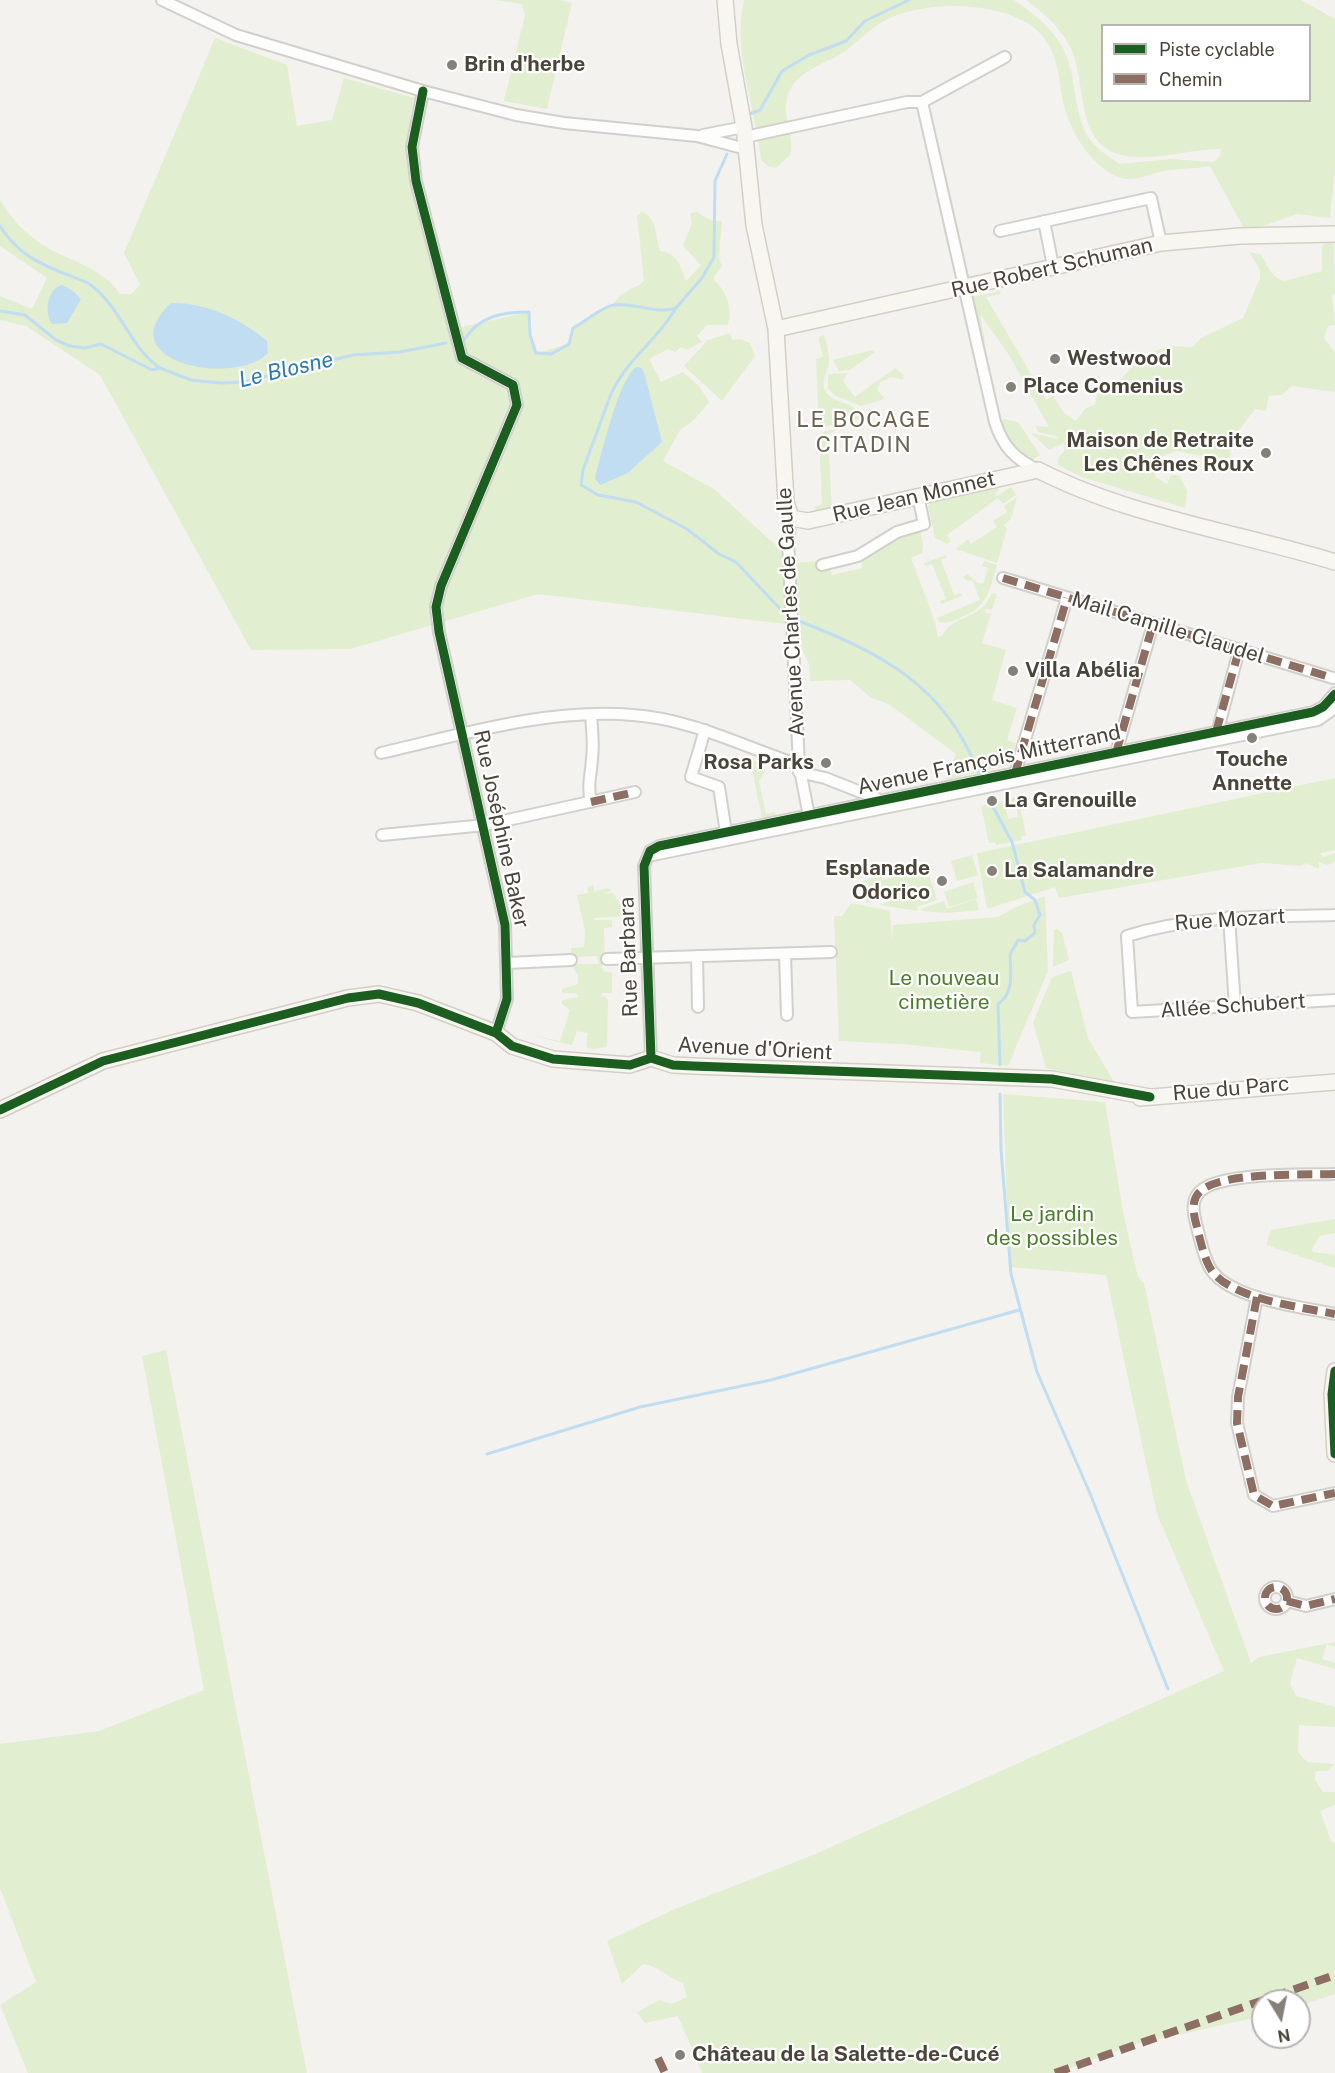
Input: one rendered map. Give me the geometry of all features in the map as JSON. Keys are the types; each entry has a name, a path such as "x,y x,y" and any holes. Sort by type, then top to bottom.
{"street":[{"path":"162,0 236,35 423,91 516,115 564,123 697,136 745,138 886,106 913,101 922,102 1005,57"},
{"name":"Avenue Charles de Gaulle","path":"725,0 729,44 745,138 755,232 776,329 786,502 791,518 788,541 799,769 812,820"},
{"name":"Rue Joséphine Baker","path":"423,91 412,147 416,181 462,358 513,385 517,405 441,586 436,607 439,632 505,926 507,999 496,1033"},
{"path":"922,102 1000,440 1010,452 1064,483 1136,507 1335,562"},
{"path":"697,136 745,138"},
{"path":"1000,231 1151,198 1161,243"},
{"path":"1044,221 1053,266"},
{"name":"Rue Robert Schuman","path":"776,329 1161,243 1229,237 1333,234"},
{"name":"Rue Jean Monnet","path":"791,518 808,521 1038,470"},
{"path":"822,565 858,556 897,532 924,524 918,496"},
{"name":"Mail Camille Claudel","path":"1003,578 1334,677"},
{"path":"1018,777 1067,598"},
{"path":"1117,757 1154,624"},
{"path":"1216,736 1239,650"},
{"path":"1334,677 1335,694"},
{"name":"Avenue François Mitterrand","path":"648,856 727,837 1216,736 1313,712 1323,707 1335,694"},
{"name":"Avenue François Mitterrand","path":"1216,736 1318,720 1335,708"},
{"path":"591,715 592,760 588,772 591,802"},
{"path":"381,753 544,717 634,715 705,730 825,778 883,805"},
{"path":"705,730 691,777 719,787 727,837"},
{"path":"382,835 484,825 635,792"},
{"name":"Rue Barbara","path":"648,856 644,866 651,1059"},
{"name":"Rue Mozart","path":"1132,1012 1127,936 1164,925 1229,917 1335,915"},
{"path":"1229,917 1235,1006"},
{"path":"607,959 831,952"},
{"path":"785,954 787,1015"},
{"path":"697,956 698,1007"},
{"path":"507,963 571,960"},
{"name":"Avenue d'Orient","path":"0,1110 103,1061 348,998 379,994 418,1003 496,1033 523,1050 572,1062 630,1065 651,1059 673,1065 1032,1080"},
{"name":"Allée Schubert","path":"1132,1012 1335,1000"},
{"name":"Rue du Parc","path":"1313,1082 1335,1070"},
{"name":"Rue du Parc","path":"1032,1080 1052,1079 1150,1097 1335,1082"},
{"path":"1335,1174 1252,1176 1205,1188 1197,1194 1192,1207 1209,1268 1228,1286 1257,1297 1335,1314"},
{"path":"1257,1297 1238,1397 1237,1423 1254,1495 1273,1506 1335,1493"},
{"path":"1335,1371 1332,1394 1335,1454"},
{"path":"1287,1601 1306,1605 1335,1599"}],"green space":[{"path":"495,0 560,0 572,3 547,109 504,101 525,15 522,4"},
{"path":"744,0 1014,0 1045,24 1063,48 1070,67 1083,128 1091,141 1103,152 1120,164 1171,159 1214,162 1220,156 1221,149 1155,157 1134,157 1114,153 1101,144 1092,132 1086,117 1072,51 1064,36 1052,22 1026,0 1301,0 1335,19 1335,170 1330,218 1297,214 1246,232 1210,166 1170,170 1134,179 1125,179 1105,170 1085,150 1075,134 1064,106 1055,59 1043,37 1033,27 1018,18 980,8 959,6 917,10 882,22 842,53 801,76 787,96 786,113 791,154 776,168 769,167 761,160 741,40"},
{"path":"215,38 287,65 297,126 332,120 344,78 414,98 406,143 409,175 448,330 529,312 530,335 536,353 569,344 573,328 613,305 620,296 644,281 637,215 642,212 651,219 660,251 674,257 686,281 701,265 683,246 692,223 690,213 697,212 710,220 722,221 719,257 722,266 714,276 728,301 730,313 728,325 707,325 697,336 702,342 687,350 681,347 675,352 668,349 649,359 661,382 683,372 699,386 709,402 694,420 680,430 663,461 714,489 782,551 785,624 538,594 350,649 251,650 100,375 26,326 0,320 0,296 32,309 47,278 0,246 0,200 14,220 39,242 96,272 113,285 120,294 131,294 140,285 124,253","holes":["619,398 650,398 662,442 628,473 595,478"]},
{"path":"1330,241 1334,247 1335,293 1332,296 1335,325 1328,326 1324,338 1335,353 1335,392 1292,386 1282,395 1269,396 1266,411 1255,409 1231,441 1230,461 1176,451 1155,459 1155,477 1167,484 1171,475 1179,475 1187,491 1185,508 1082,477 1058,465 1058,458 1065,450 1064,443 1049,450 1031,433 1058,439 1056,436 1038,432 1036,426 1049,427 1009,355 980,314 985,342 982,343 972,297 1000,291 1001,294 986,297 1046,400 1053,396 1064,413 1076,421 1085,409 1095,404 1098,390 1102,389 1105,393 1136,363 1157,350 1171,346 1192,347 1201,338 1243,318 1260,278 1260,270 1249,252 1260,254 1273,274 1285,281 1322,271 1322,246"},
{"path":"730,333 732,340 740,339 750,343 755,356 722,401 684,366 708,340"},
{"path":"824,335 829,363 824,378 824,388 831,397 856,409 834,424 819,429 816,359 823,357 818,337"},
{"path":"873,350 875,352 850,370 839,371 833,360"},
{"path":"895,368 904,375 903,380 892,377 881,382 877,390 885,399 861,406 834,395 828,388 828,374 848,373 843,381 855,397"},
{"path":"860,411 864,416 828,434 832,511 817,515 815,507 822,504 819,437 823,434 822,432 834,429"},
{"path":"1001,420 1018,422 1040,455 1032,460 1017,448 1003,426"},
{"path":"998,486 999,490 995,493 997,496 1011,487 1016,495 1003,504 998,498 947,535 951,541 947,544 935,538 928,507 930,501"},
{"path":"1017,497 1011,519 1004,525 1007,529 997,563 956,549 968,539 971,544 997,527 993,521 1007,512 1004,506"},
{"path":"920,530 923,543 922,553 911,558 934,619 938,637 942,636 952,624 981,608 992,593 997,594 992,610 985,609 985,613 991,614 982,643 1006,650 992,700 1017,708 1007,740 1016,743 1010,765 945,780 956,754 890,705 870,697 850,680 810,681 809,664 802,649 795,563 819,561 821,569 830,567 832,575 862,568 861,558 899,535"},
{"path":"946,555 947,557 941,560 954,595 961,593 962,596 941,604 940,601 946,599 932,564 925,566 924,563"},
{"path":"984,561 997,565 989,592 981,605 948,622 939,622 937,618 980,600 973,581 963,577 968,574 976,582 983,584 988,568 982,566"},
{"path":"750,759 764,765 765,771 759,781 766,814 775,812 776,816 762,818"},
{"path":"1335,778 1335,850 1320,853 1323,857 1335,853 1335,861 1328,865 1319,862 1319,869 1306,863 1301,866 1262,863 1059,898 1055,887 987,909 977,853"},
{"path":"1018,797 1026,835 1021,837 1022,840 996,845 995,842 989,843 981,806 1004,801 1008,819 1018,817 1016,806 1012,807 1010,799"},
{"path":"972,855 978,875 957,881 951,861"},
{"path":"927,869 937,900 917,907 918,911 880,905 887,902 886,899 867,903 862,881 882,876 883,880"},
{"path":"973,882 978,898 949,907 944,892"},
{"path":"593,885 595,894 596,891 609,888 611,891 603,894 613,893 628,916 594,918 594,920 612,920 612,927 604,928 605,962 601,967 604,971 612,973 612,993 602,993 601,996 607,998 608,1001 607,1047 593,1049 586,1047 588,1033 577,1031 572,1045 529,1035 560,1041 570,1010 562,1004 562,1000 579,997 576,993 562,993 562,989 578,984 578,976 572,964 599,964 597,956 572,957 571,948 584,947 585,931 577,895 588,893 587,887"},
{"name":"Le nouveau cimetière","path":"1045,896 1048,971 1008,1066 980,1063 981,1052 839,1041 834,916 842,916 851,903 890,911 892,941 893,925 998,917"},
{"path":"976,899 979,910 948,913 922,911 921,909 944,901 947,909"},
{"path":"1057,929 1062,933 1069,960 1053,967 1054,930"},
{"path":"1071,971 1088,1038 1114,1082 1046,1068 1033,1023 1052,977"},
{"name":"Le jardin des possibles","path":"1003,1094 1105,1102 1123,1212 1138,1277 1144,1283 1186,1480 1251,1663 1259,1657 1335,1642 1335,1647 1327,1644 1322,1659 1335,1663 1335,1669 1297,1658 1290,1683 1296,1696 1335,1707 1335,1727 1299,1725 1298,1752 1307,1762 1334,1764 1328,1771 1316,1771 1315,1780 1323,1792 1335,1792 1335,1805 1320,1811 1332,1843 1335,1842 1335,1994 1311,2002 1311,1989 1251,1989 1251,2019 1137,2044 1055,2073 702,2073 678,2016 645,2023 637,2012 659,2000 672,2004 687,1997 683,1983 643,1964 622,1984 607,1941 675,1909 813,1855 1224,1671 1157,1514 1106,1275 1009,1267"},
{"path":"1335,1219 1335,1233 1320,1236 1312,1249 1313,1252 1335,1255 1335,1268 1266,1245 1271,1230"},
{"path":"166,1350 307,2073 28,2073 0,2005 36,1982 0,1888 0,1744 99,1731 204,1690 142,1356"}],"water":[{"path":"62,285 81,299 67,323 52,324 48,313 48,302 53,291"},
{"path":"171,303 197,305 234,319 267,341 268,353 252,363 230,368 206,368 184,363 165,354 155,341 155,324"},
{"path":"636,367 642,368 645,376 662,442 628,473 600,485 595,478 611,418 623,387"}],"waterway":[{"name":"Le Blosne","path":"750,114 760,110 782,71 809,55 846,41 865,21 909,0"},
{"name":"Le Blosne","path":"464,340 477,326 492,317 529,312 530,335 536,353 551,354 569,344 573,328 609,306 630,305 661,310 676,308 702,278 714,257 715,181 727,154"},
{"path":"0,226 14,244 31,257 92,286 110,305 142,351 160,368"},
{"path":"609,399 623,373 668,321 676,308"},
{"name":"Le Blosne","path":"0,311 25,315 56,340 70,346 85,348 101,344 152,370 160,368 191,380 221,383 243,382 353,355 400,352 446,343"},
{"path":"608,402 583,470 581,485 598,495 636,502 687,529 719,554 736,562 784,613"},
{"path":"799,621 857,646 907,676 948,716 964,742 978,772"},
{"path":"991,803 1012,842 1025,892 1035,900 1040,915 1034,925 1035,933 1025,941 1018,940 1010,954 1009,988 1003,1000 998,1004 1000,1065"},
{"path":"1000,1094 1001,1150 1011,1274 1037,1372 1089,1491 1168,1689"},
{"path":"487,1454 640,1407 771,1380 1019,1310"}],"marked path":[{"path":"1003,578 1333,678"},
{"path":"1017,775 1016,770 1067,598"},
{"path":"1116,753 1153,624"},
{"path":"1216,732 1239,650"},
{"path":"591,802 635,792"},
{"path":"1335,1174 1248,1177 1230,1180 1203,1189 1194,1201 1196,1222 1205,1257 1218,1277 1247,1294 1335,1314"},
{"path":"1257,1297 1238,1397 1237,1423 1254,1495 1273,1506 1335,1493"},
{"path":"1272,1587 1280,1587 1287,1594 1287,1598 1287,1602 1280,1609 1272,1609 1265,1602 1265,1594 1272,1587"},
{"path":"1287,1601 1306,1606 1335,1599"},
{"path":"1055,2073 1335,1975"},
{"path":"658,2058 665,2073"}],"cycle path":[{"path":"423,91 412,147 416,181 462,358 513,385 517,405 441,586 436,607 439,632 505,925 507,999 496,1033"},
{"path":"651,1058 644,866 650,851 659,846 1313,712 1323,707 1335,694"},
{"path":"0,1110 103,1061 348,998 379,994 418,1003 496,1033 512,1046 553,1059 630,1065 651,1058 673,1065 1052,1079 1150,1097"},
{"path":"1335,1371 1332,1394 1335,1454"}],"place":[{"name":"Brin d'herbe","path":"452,65"},
{"name":"Westwood","path":"1055,359"},
{"name":"Place Comenius","path":"1011,387"},
{"name":"Maison de Retraite Les Chênes Roux","path":"1266,453"},
{"name":"Villa Abélia","path":"1013,671"},
{"name":"Touche Annette","path":"1252,738"},
{"name":"Rosa Parks","path":"826,763"},
{"name":"La Grenouille","path":"992,801"},
{"name":"La Salamandre","path":"992,871"},
{"name":"Esplanade Odorico","path":"942,881"},
{"name":"Château de la Salette-de-Cucé","path":"680,2055"}],"district":[{"name":"LE BOCAGE CITADIN","path":"864,432"}]}
